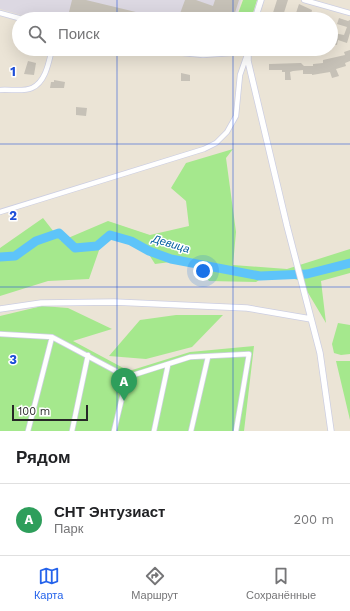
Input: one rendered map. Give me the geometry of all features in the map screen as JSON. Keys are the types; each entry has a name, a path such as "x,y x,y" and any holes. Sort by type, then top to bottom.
{"street":[{"path":"257,12 261,0"},
{"path":"304,0 350,13"},
{"path":"0,13 12,16"},
{"path":"0,90 32,88 41,81 50,56"},
{"path":"0,212 204,149 216,143 227,132 236,116 240,75 246,56"},
{"path":"249,56 287,226 320,353 332,431"},
{"path":"0,309 41,303 114,302 247,308 311,319"},
{"path":"0,334 52,337 127,377 190,357 249,354 236,431"},
{"path":"28,431 52,337"},
{"path":"72,431 88,356"},
{"path":"191,431 208,357"},
{"path":"154,431 168,365"},
{"path":"114,431 127,377"}],"shaded area":[{"path":"0,0 241,0 237,12 12,12 0,9"}],"green space":[{"path":"243,0 257,0 253,12 239,12"},
{"path":"233,149 226,158 236,232 233,265 287,269 350,249 350,273 321,281 326,323 301,281 272,272 256,282 209,281 193,259 155,264 141,242 104,236 89,279 48,281 0,296 0,248 43,218 61,241 108,221 150,235 189,226 186,201 171,188 186,163"},
{"path":"42,306 68,308 112,329 73,341 129,371 190,352 254,346 244,431 0,431 0,316"},
{"path":"176,315 223,315 192,347 146,359 109,356 140,320"},
{"path":"338,323 350,325 350,354 341,355 334,353 332,344"},
{"path":"336,361 350,361 350,420"}],"building":[{"path":"72,0 86,0 136,12 69,12"},
{"path":"185,0 196,0 213,6 215,0 239,0 235,12 181,12"},
{"path":"277,0 288,0 284,12 273,12"},
{"path":"299,4 312,10 312,12 296,12"},
{"path":"339,18 348,21 350,20 350,33 347,43 338,40 338,34 344,35 347,27 338,24"},
{"path":"350,50 350,61 345,63 346,66 336,69 339,76 332,78 330,72 312,75 303,74 303,70 290,72 291,80 285,80 285,72 282,72 282,70 269,70 269,64 301,63 304,66 313,66 313,64 323,63 323,60 345,55 344,52"},
{"path":"28,61 36,63 34,75 24,74"},
{"path":"181,73 190,75 190,81 181,81"},
{"path":"54,80 65,82 64,88 50,88 51,82 54,82"},
{"path":"76,107 87,108 86,116 76,115"}],"waterway":[{"name":"Девица","path":"0,257 15,256 36,241 59,233 75,248 97,246 110,235 131,241 149,251 171,259 260,276 307,274 350,263"}],"place":[{"name":"СНТ Энтузиаст","path":"124,401"}]}
